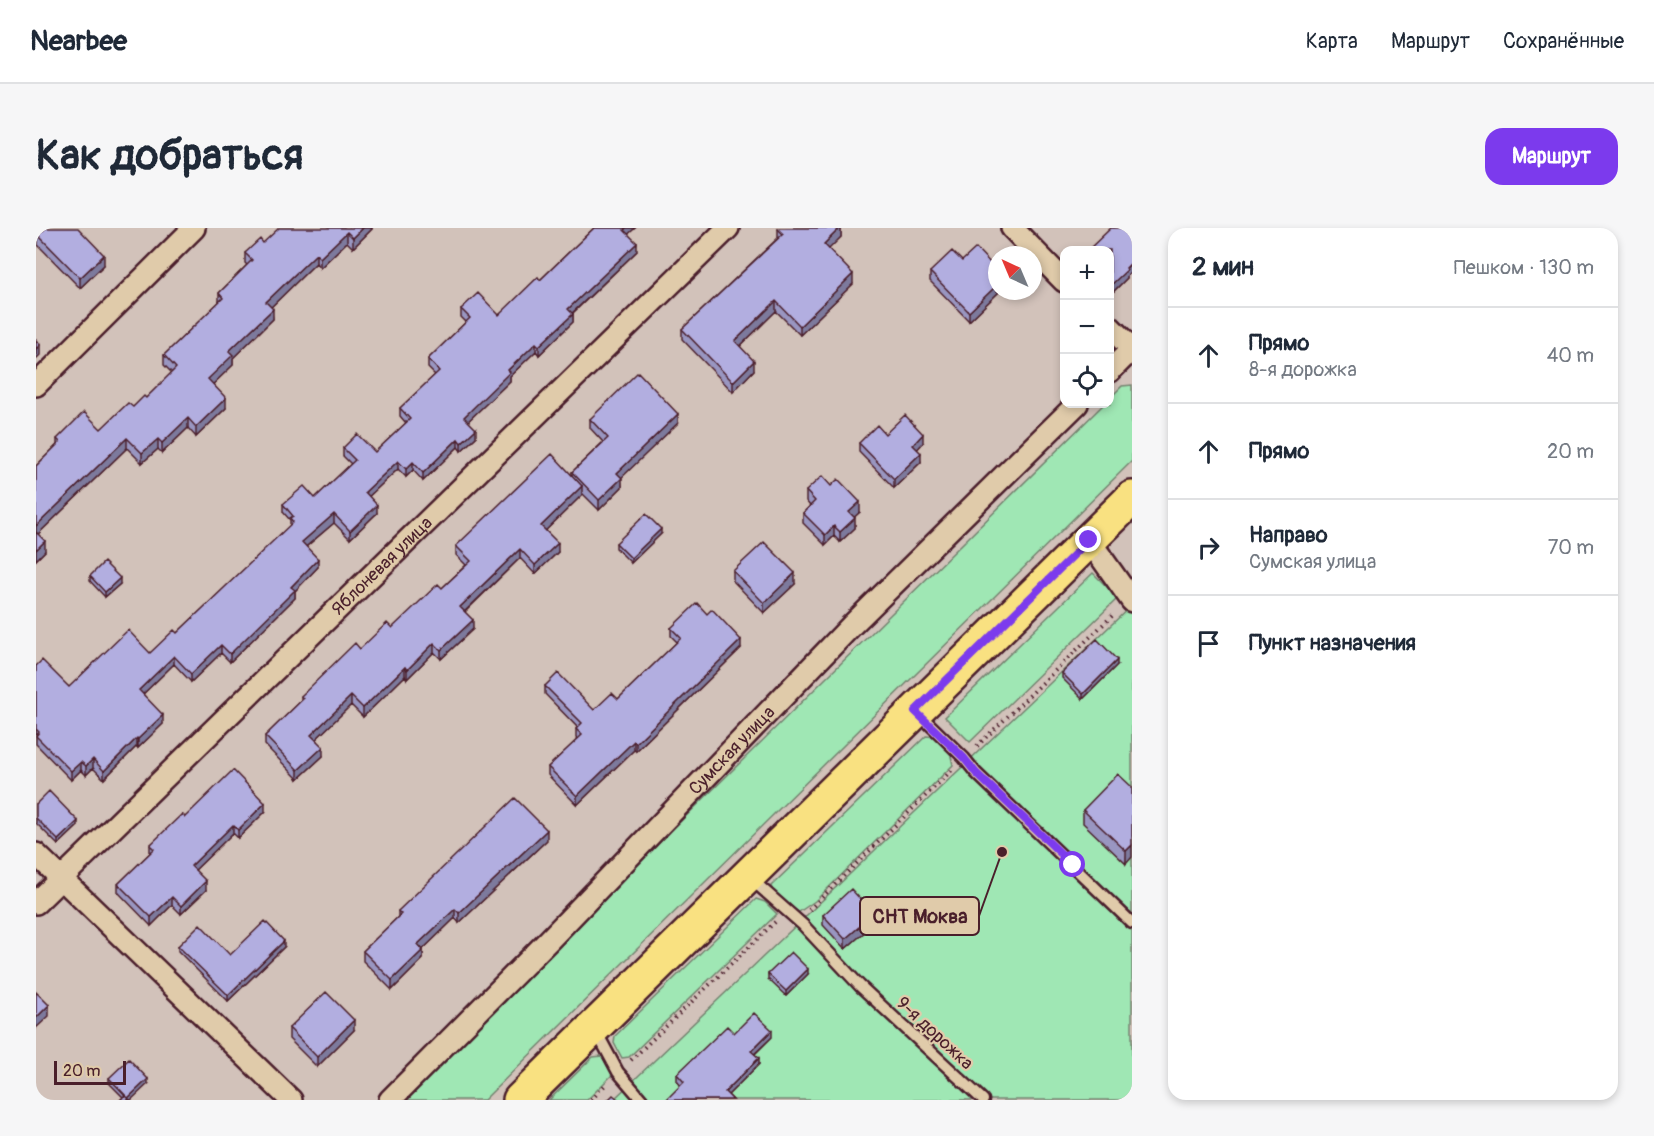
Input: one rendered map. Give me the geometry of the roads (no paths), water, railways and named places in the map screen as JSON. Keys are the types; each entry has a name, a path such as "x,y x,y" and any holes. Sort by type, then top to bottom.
{"main road":[{"path":"520,1100 1132,498"}],"street":[{"path":"36,385 194,228"},
{"name":"Яблоневая улица","path":"36,903 728,228"},
{"path":"1012,228 1060,276"},
{"path":"1114,331 1132,349 1114,367"},
{"name":"Сумская улица","path":"390,1100 550,939 851,626 1073,408"},
{"path":"1089,540 1131,600"},
{"path":"36,854 291,1100"}],"lane":[{"path":"915,711 964,758 976,773 1132,922"},
{"name":"9-я дорожка","path":"747,876 785,912 803,925 865,990 983,1100"},
{"path":"594,1028 618,1072 642,1100"}],"place":[{"name":"СНТ Моква","path":"1002,852"}]}
